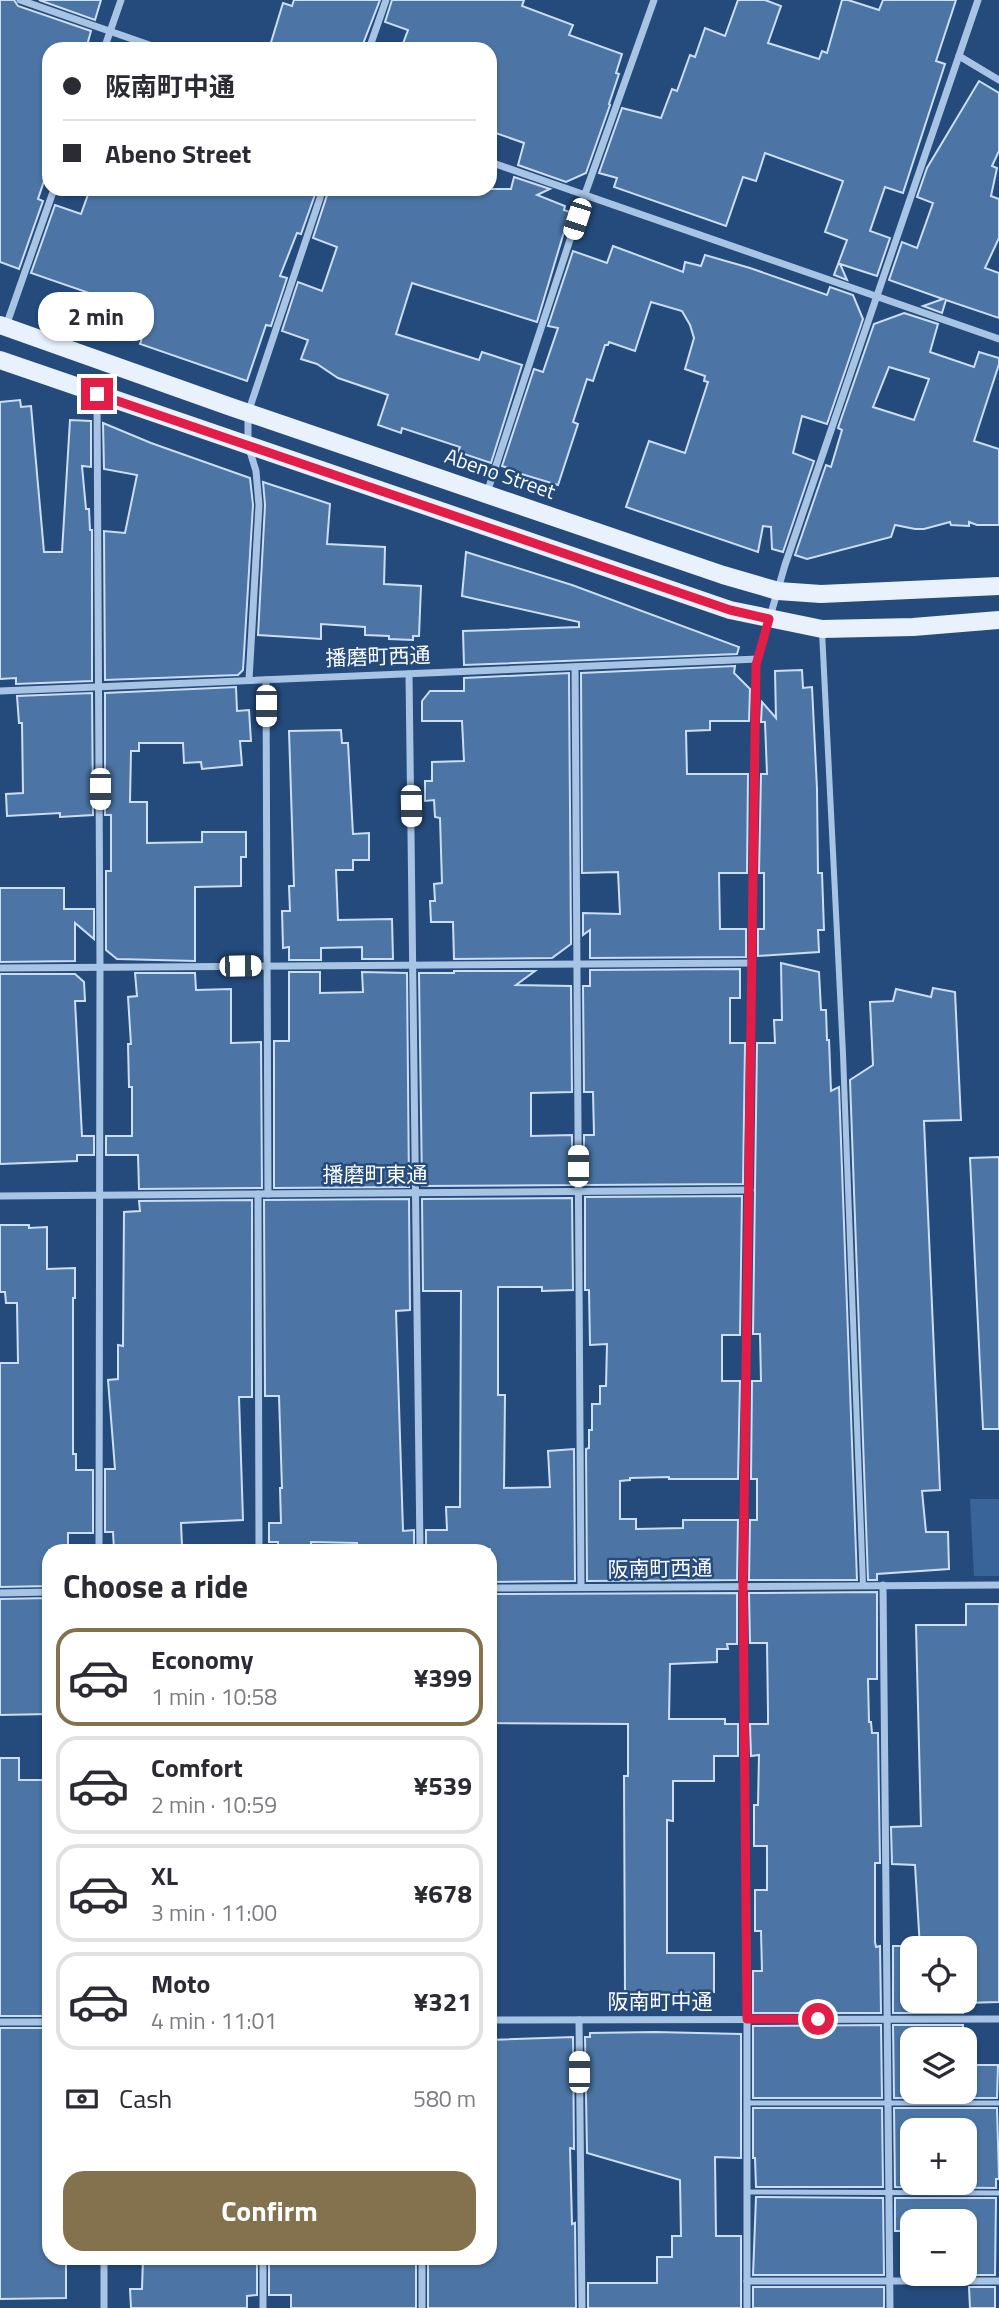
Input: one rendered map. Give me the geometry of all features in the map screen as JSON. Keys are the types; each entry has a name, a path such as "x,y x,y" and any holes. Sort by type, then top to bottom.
{"main road":[{"name":"Abeno Street","path":"3,326 723,576 778,591 821,594 999,586"},
{"path":"0,360 730,610 822,629 913,627 999,620"}],"street":[{"path":"20,0 141,42"},
{"path":"106,42 121,0"},
{"path":"371,42 386,0"},
{"path":"487,494 585,194 654,0"},
{"path":"747,2308 743,1585 756,665 778,591 978,0"},
{"path":"959,56 999,80"},
{"path":"497,164 999,340"},
{"path":"3,326 51,196"},
{"path":"249,680 259,505 256,471 248,445 248,413 321,196"},
{"path":"97,394 99,1544"},
{"path":"822,629 843,1054 863,1585"},
{"name":"播磨町西通","path":"0,691 758,659"},
{"path":"575,667 581,1587"},
{"path":"409,674 419,1544"},
{"path":"266,680 268,1194"},
{"path":"0,968 752,963"},
{"name":"播磨町東通","path":"0,1196 750,1190"},
{"path":"258,1194 259,1544"},
{"path":"883,1585 890,2308"},
{"name":"阪南町西通","path":"497,1588 999,1585"},
{"path":"0,1593 42,1592"},
{"name":"阪南町中通","path":"497,2020 999,2019"},
{"path":"579,2020 582,2308"},
{"path":"0,2022 42,2022"},
{"path":"104,2265 104,2308"},
{"path":"263,2265 263,2308"},
{"path":"422,2265 422,2308"},
{"path":"747,2281 999,2281"}],"lane":[{"path":"747,2103 999,2103"},
{"path":"747,2192 999,2193"}],"shaded area":[{"path":"970,1499 999,1499 999,1576 974,1576"}],"building":[{"path":"0,0 14,0 18,6 91,31 88,42 42,42 42,187 38,199 43,201 19,269 0,262"},
{"path":"39,0 101,0 95,20"},
{"path":"294,0 380,0 364,42 271,42 283,3 292,6"},
{"path":"392,0 524,0 522,6 573,25 569,35 622,54 610,105 586,173 566,182 518,165 524,143 497,133 497,42 404,42 408,30 385,22"},
{"path":"738,0 765,0 781,6 768,43 819,59 822,51 827,53 842,0 879,10 883,0 956,0 936,61 945,64 903,193 885,187 870,231 890,238 877,276 840,264 847,280 834,275 847,240 825,232 843,181 765,153 756,181 743,177 726,226 614,187 617,178 599,173 622,108 661,118 672,89 677,91 690,55 695,57 705,28 725,36"},
{"path":"979,81 999,93 999,151 992,166 997,168 991,196 999,199 999,238 985,268 999,273 999,318 946,300 942,313 923,306 943,299 889,280 902,242 917,248 933,203 917,197 927,168"},
{"path":"514,177 550,189 537,195 565,206 564,210 570,212 537,322 412,283 396,334 479,360 482,352 522,365 491,463 458,452 460,447 402,428 401,433 378,425 388,395 338,378 317,364 301,359 308,340 282,331 298,282 322,291 337,247 313,238 327,196 497,196 497,189 511,189"},
{"path":"87,196 315,196 301,234 297,233 280,276 287,278 271,326 266,325 247,381 140,344 150,314 31,273 55,205 81,214"},
{"path":"613,246 683,272 685,262 701,266 705,255 827,295 830,287 853,295 863,319 827,424 802,416 793,453 814,461 783,552 772,549 771,527 763,526 758,552 626,507 649,441 685,453 708,382 704,381 705,376 685,369 694,338 682,311 651,302 635,351 609,342 605,345 593,381 587,379 573,422 578,424 558,485 502,466 534,369 543,372 558,328 548,326 573,251 607,263"},
{"path":"904,313 938,324 930,352 974,367 979,352 999,358 974,441 999,449 999,525 977,525 969,522 969,526 951,525 950,522 915,529 895,525 891,537 807,559 795,555 826,465 831,467 842,430 838,428 874,324","holes":["889,367 929,379 914,420 873,407"]},
{"path":"20,400 21,407 31,406 44,552 62,552 70,420 91,421 91,467 82,466 86,509 89,509 92,530 92,681 16,684 16,678 0,679 0,402"},
{"path":"103,423 250,478 253,505 243,670 238,675 105,680 104,531 125,533 137,475 104,469"},
{"path":"263,482 330,504 327,544 385,547 384,584 421,586 419,636 413,636 413,640 389,639 389,636 365,635 365,627 321,624 321,639 258,635 265,505"},
{"path":"466,552 572,585 739,647 737,654 464,665 463,631 579,627 579,622 462,596"},
{"path":"735,666 734,673 750,689 749,721 710,721 710,730 686,731 687,774 748,774 747,873 719,873 720,929 746,929 746,957 590,958 590,930 583,935 583,913 620,914 618,872 582,873 581,673"},
{"path":"802,670 803,688 812,687 818,873 822,873 824,930 818,930 819,952 758,956 758,929 764,929 764,873 759,873 761,774 767,774 765,722 761,722 762,702 776,718 775,671"},
{"path":"569,673 571,944 552,958 454,959 453,922 431,922 430,901 435,901 434,884 442,883 440,818 435,817 434,800 425,801 425,781 432,781 432,762 464,761 462,721 422,721 422,701 430,691 464,691 464,678"},
{"path":"236,687 237,711 249,710 251,741 240,741 242,765 202,769 201,762 184,763 183,743 139,743 139,751 131,751 130,802 147,802 147,843 202,842 202,832 246,832 246,857 241,857 241,886 195,887 195,961 117,959 106,950 106,871 111,871 111,815 105,815 105,693"},
{"path":"92,693 93,815 60,817 60,813 7,816 6,794 23,793 22,723 19,723 17,696"},
{"path":"341,730 342,743 348,743 353,834 369,833 369,860 353,860 353,870 336,870 338,920 392,919 393,959 362,959 362,947 321,948 321,960 289,960 289,947 283,948 282,911 290,911 289,886 294,886 289,731"},
{"path":"0,888 64,888 64,909 94,909 94,939 75,923 75,961 0,962"},
{"path":"781,963 819,972 821,1010 826,1010 831,1091 839,1087 857,1580 749,1580 750,1520 757,1520 757,1479 751,1479 752,1381 761,1381 760,1334 753,1334 757,1043 775,1043 774,1020 782,1020"},
{"path":"740,969 740,998 730,998 730,1043 745,1043 743,1184 584,1185 584,1135 594,1135 593,1092 584,1092 583,986 590,986 590,970"},
{"path":"535,971 516,985 571,986 572,1092 531,1093 531,1136 572,1135 572,1185 422,1186 419,973"},
{"path":"289,972 320,972 320,993 363,992 362,972 407,973 409,1187 274,1188 274,1041 289,1041"},
{"path":"135,973 195,973 196,990 231,989 231,1043 261,1042 262,1188 139,1189 138,1155 106,1155 106,1136 132,1136 128,997 137,996"},
{"path":"0,974 75,974 84,982 85,1001 75,1001 82,1136 94,1136 94,1155 77,1155 77,1161 0,1164"},
{"path":"933,988 955,992 961,1120 924,1121 940,1490 922,1491 926,1532 948,1532 949,1569 877,1574 877,1580 868,1580 850,1080 873,1065 870,1002 893,1001 896,989 931,997"},
{"path":"999,1157 999,1429 983,1429 970,1158"},
{"path":"742,1196 740,1335 722,1335 722,1381 740,1381 738,1479 669,1477 630,1478 620,1481 620,1519 636,1519 636,1529 683,1528 683,1520 738,1520 737,1580 587,1581 586,1449 589,1448 589,1430 592,1430 592,1404 600,1404 600,1386 606,1386 607,1344 590,1345 589,1290 585,1290 585,1197"},
{"path":"572,1198 573,1290 542,1291 542,1287 498,1287 498,1395 505,1395 504,1488 550,1487 548,1451 574,1449 575,1581 497,1582 497,1544 426,1544 426,1530 447,1530 446,1507 460,1507 461,1291 423,1291 422,1199"},
{"path":"409,1199 410,1310 396,1311 403,1531 414,1530 414,1544 269,1542 269,1523 281,1523 282,1488 279,1396 265,1396 264,1200"},
{"path":"252,1200 252,1397 239,1397 243,1520 181,1523 182,1544 114,1544 113,1532 105,1532 105,1469 115,1469 108,1380 118,1379 118,1345 123,1346 124,1212 140,1211 139,1201"},
{"path":"0,1225 47,1227 47,1269 75,1268 73,1454 76,1454 76,1470 93,1470 93,1533 68,1533 68,1544 42,1544 42,1586 0,1587 0,1363 18,1363 17,1303 6,1303 5,1292 0,1292"},
{"path":"877,1592 877,1679 868,1679 869,1722 872,1733 878,1733 880,1863 875,1863 875,1942 876,1947 880,1946 881,2013 753,2013 753,1971 762,1971 761,1931 755,1931 755,1890 767,1890 767,1846 754,1846 754,1805 758,1805 759,1755 751,1756 750,1724 768,1724 768,1712 767,1643 750,1643 749,1593"},
{"path":"737,1593 737,1644 727,1644 728,1649 717,1649 717,1662 670,1664 669,1719 725,1719 725,1724 738,1724 738,1756 714,1756 714,1781 673,1781 673,1821 667,1820 667,1953 714,1953 714,1992 625,1995 624,1776 628,1776 628,1724 497,1723 497,1594"},
{"path":"42,1598 42,1714 0,1715 0,1599"},
{"path":"966,1604 999,1604 999,2002 977,2003 977,1936 919,1936 915,1865 892,1864 891,1827 921,1826 916,1625 966,1625"},
{"path":"0,1758 19,1758 19,1780 42,1780 42,2016 0,2016"},
{"path":"893,1946 900,1946 900,2013 893,2013"},
{"path":"881,2025 882,2098 753,2098 753,2026"},
{"path":"893,2025 963,2025 900,2027 900,2098 894,2098"},
{"path":"0,2028 42,2028 42,2265 66,2265 66,2298 0,2299"},
{"path":"590,2033 741,2034 741,2158 715,2157 716,2236 741,2236 741,2308 588,2308 588,2283 657,2283 657,2257 672,2257 672,2236 681,2236 680,2180 587,2153 585,2037 590,2037"},
{"path":"573,2037 574,2149 570,2148 572,2224 575,2223 576,2308 428,2308 428,2265 497,2265 497,2040"},
{"path":"977,2065 998,2065 997,2098 977,2098"},
{"path":"753,2108 882,2108 883,2187 756,2187"},
{"path":"894,2108 997,2108 999,2179 996,2179 996,2188 977,2188 977,2118 900,2118 900,2187 895,2187"},
{"path":"756,2197 883,2198 884,2275 753,2275"},
{"path":"895,2198 996,2198 995,2275 977,2275 977,2209 900,2209 900,2231 895,2231"},
{"path":"143,2265 257,2265 257,2295 247,2296 247,2308 131,2308 130,2289 142,2289"},
{"path":"269,2265 416,2265 416,2308 291,2308 291,2295 269,2295"},
{"path":"753,2287 884,2287 884,2308 753,2308"},
{"path":"969,2287 995,2287 995,2308 970,2308"}],"route":[{"path":"97,394 730,610 769,619 756,665 743,1585 747,2019 818,2019"}]}
